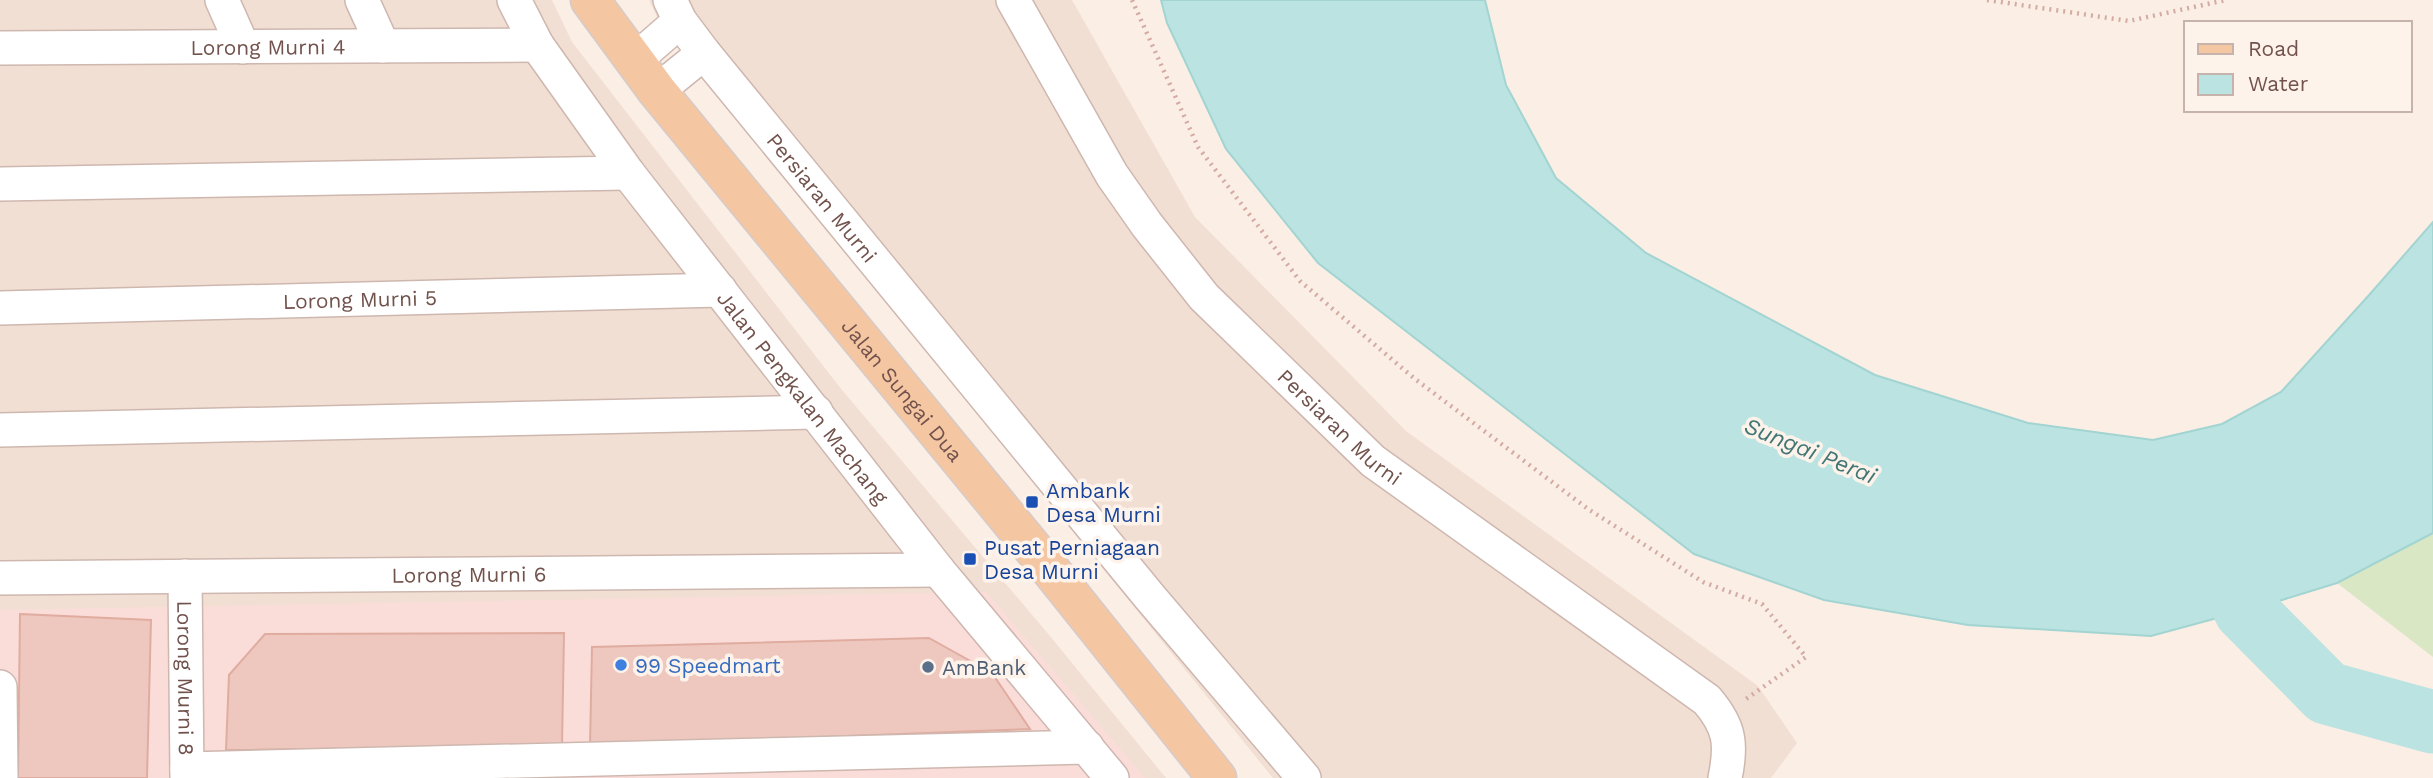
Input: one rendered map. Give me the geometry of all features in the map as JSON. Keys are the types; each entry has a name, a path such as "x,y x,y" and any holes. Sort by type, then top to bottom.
{"main road":[{"name":"Jalan Sungai Dua","path":"590,0 657,91 1045,563 1217,778"}],"street":[{"path":"222,0 243,47"},
{"path":"362,0 383,46"},
{"name":"Jalan Pengkalan Machang","path":"514,0 537,44 628,173 938,570 1112,778"},
{"name":"Persiaran Murni","path":"1013,0 1112,175 1147,225 1204,297 1373,461 1707,700 1721,717"},
{"path":"634,61 675,10"},
{"name":"Persiaran Murni","path":"675,10 704,53 1140,585 1304,778"},
{"name":"Lorong Murni 4","path":"0,48 537,44"},
{"path":"657,91 704,53"},
{"path":"0,184 628,173"},
{"name":"Lorong Murni 5","path":"0,309 720,290"},
{"path":"0,430 816,412"},
{"name":"Lorong Murni 6","path":"0,578 938,570"},
{"name":"Lorong Murni 8","path":"185,576 187,774"},
{"path":"0,687 1,778"},
{"path":"1721,717 1728,736 1729,756 1725,778"},
{"path":"187,774 1087,747"}],"path":[{"path":"1132,0 1198,147 1300,281 1415,379 1588,509 1703,582 1762,604 1806,657 1721,717"},
{"path":"1987,0 2129,21 2226,0"}],"shaded area":[{"path":"0,0 552,0 572,42 842,390 1166,778 0,778"},
{"path":"649,0 1072,0 1195,217 1406,431 1758,686 1797,743 1771,778 1273,778 660,23"},
{"path":"986,592 1145,778 0,778 0,610"}],"green space":[{"path":"2433,533 2433,657 2337,583"}],"water":[{"name":"Sungai Perai","path":"1161,0 1485,0 1506,85 1556,178 1646,253 1875,375 2028,423 2153,440 2222,424 2281,392 2433,222 2433,533 2337,583 2151,636 1968,625 1824,600 1694,554 1318,263 1226,149 1167,23"}],"building":[{"path":"20,614 151,620 147,778 18,778"},
{"path":"564,633 562,746 226,750 229,675 265,634"},
{"path":"929,638 992,673 1030,729 590,746 592,647"}],"waterway":[{"path":"2210,532 2245,610 2327,693 2433,722"}],"place":[{"name":"Ambank Desa Murni","path":"1032,502"},
{"name":"Pusat Perniagaan Desa Murni","path":"970,559"},
{"name":"99 Speedmart","path":"621,665"},
{"name":"AmBank","path":"928,667"}]}
